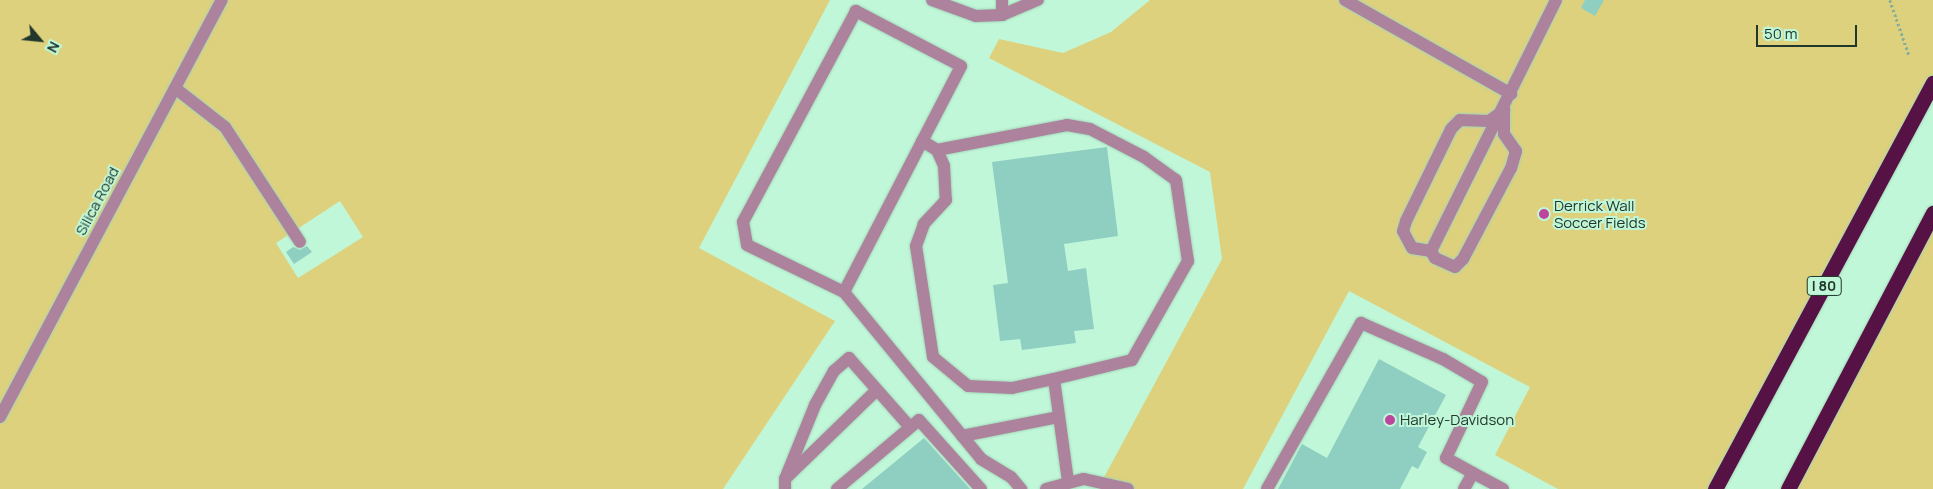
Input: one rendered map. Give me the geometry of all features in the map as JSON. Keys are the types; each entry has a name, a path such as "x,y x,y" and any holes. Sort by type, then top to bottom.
{"highway":[{"name":"I 80","path":"1714,489 1933,83"},
{"path":"1788,489 1933,212"},
{"path":"1792,489 1801,463"}],"street":[{"name":"Silica Road","path":"0,417 222,0"},
{"path":"932,0 976,16 1002,15 1038,0"},
{"path":"1002,0 1002,15"},
{"path":"1345,0 1511,94"},
{"path":"1431,251 1504,110 1556,0"},
{"path":"844,292 961,66 859,6 743,222 747,244 844,292 980,459 1011,477 1021,489"},
{"path":"175,88 225,127 300,242"},
{"path":"1431,251 1412,248 1403,232 1451,129 1460,120 1488,121 1504,110"},
{"path":"1431,251 1435,258 1455,267 1463,259 1511,168 1516,151 1504,134 1504,110"},
{"path":"922,141 937,150 944,166 946,200 924,224 916,246 933,357 968,386 1012,388 1132,360 1188,261 1176,180 1144,157 1090,129 1067,125 937,150"},
{"path":"1267,489 1361,323 1443,359 1482,382 1446,458 1503,489"},
{"path":"785,484 814,405 834,371 849,358 910,427"},
{"path":"1054,379 1068,481"},
{"path":"785,484 877,390"},
{"path":"962,436 1059,418"},
{"path":"837,489 919,420 980,489"},
{"path":"1464,489 1473,473"},
{"path":"1046,489 1068,481 1098,480 1128,489"}],"path":[{"path":"1890,0 1909,55"}],"shaded area":[{"path":"0,0 830,0 699,248 835,321 723,489 0,489","holes":["340,201 363,237 298,278 276,243"]},
{"name":"Derrick Wall Soccer Fields","path":"1150,0 1933,0 1933,83 1714,489 1558,489 1495,455 1530,387 1349,291 1243,489 1128,489 1102,481 1222,259 1210,172 989,58 999,39 1063,53 1111,32"},
{"path":"1933,213 1933,489 1792,489"}],"building":[{"path":"1585,0 1604,0 1595,16 1581,8"},
{"path":"1107,147 1118,236 1064,244 1068,271 1086,268 1094,329 1074,331 1076,343 1022,350 1020,339 1000,341 993,285 1008,283 992,162"},
{"path":"307,246 312,252 294,264 286,252 293,247 300,250"},
{"name":"Harley-Davidson","path":"1379,359 1446,395 1418,447 1427,452 1418,469 1412,466 1400,489 1278,489 1302,444 1327,458"},
{"path":"924,438 970,489 862,489"}],"place":[{"name":"Derrick Wall Soccer Fields","path":"1544,214"},
{"name":"Harley-Davidson","path":"1390,420"}]}
